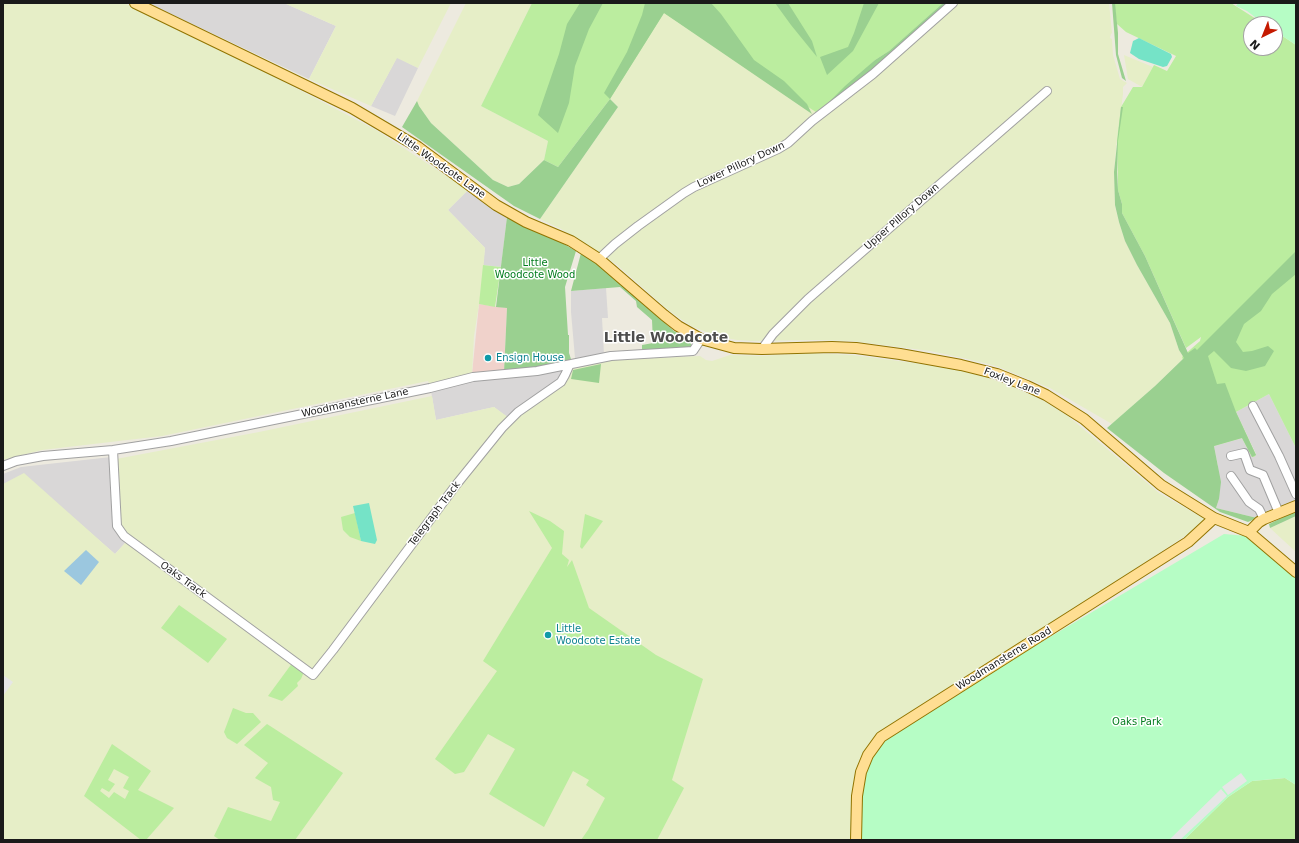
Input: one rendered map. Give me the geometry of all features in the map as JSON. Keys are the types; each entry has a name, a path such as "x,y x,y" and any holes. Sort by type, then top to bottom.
{"main road":[{"name":"Little Woodcote Lane","path":"135,3 352,108 418,147 496,205 526,222 571,241 599,259 678,326 700,339 734,348"},
{"name":"Foxley Lane","path":"734,348 856,348 940,361 997,374 1027,386 1066,406 1098,431 1161,485 1214,518 1249,532 1296,572"},
{"path":"1249,532 1264,519 1296,506"},
{"name":"Woodmansterne Road","path":"856,840 857,796 861,772 868,755 881,737 1188,542 1214,518"}],"street":[{"name":"Lower Pillory Down","path":"599,259 632,230 684,193 788,143 812,121 873,74 953,3"},
{"name":"Upper Pillory Down","path":"762,348 773,334 808,299 1047,90"},
{"name":"Woodmansterne Lane","path":"3,466 16,461 43,456 113,450 184,438 430,388 473,377 537,371 569,366 611,356 693,351 700,339"},
{"name":"Telegraph Track","path":"313,675 456,485 502,428 518,412 560,382 569,366"},
{"path":"1253,406 1279,456 1296,494"},
{"name":"Oaks Track","path":"113,450 117,526 124,536 313,675"},
{"path":"1231,456 1244,453 1250,470 1263,475 1280,513"},
{"path":"1231,476 1249,502 1258,509 1264,519"}],"shaded area":[{"path":"148,3 284,3 336,26 309,79"},
{"path":"397,57 418,68 395,116 371,106"},
{"path":"468,190 495,211 499,210 507,217 501,267 483,265 485,248 448,210"},
{"path":"606,288 608,318 602,318 604,355 575,358 571,312 571,291"},
{"path":"479,304 507,308 504,372 472,374"},
{"path":"565,369 559,380 508,418 494,407 436,420 431,391 474,381"},
{"path":"1269,394 1296,448 1296,502 1257,518 1216,508 1219,499 1218,466 1214,446 1242,438 1252,457 1256,454 1236,412"},
{"path":"111,457 119,535 125,543 115,554 71,516 3,484 3,474 21,467"},
{"path":"3,675 13,682 3,696"},
{"path":"1241,773 1247,781 1228,795 1222,787"},
{"path":"1221,789 1227,796 1180,840 1169,840"}],"green space":[{"path":"3,3 124,3 200,38 376,130 468,190 448,210 485,248 482,285 474,336 472,374 430,386 428,381 162,436 42,450 3,460"},
{"path":"284,3 451,3 418,68 397,58 371,106 309,79 336,26"},
{"path":"466,3 532,3 481,106 548,141 544,160 519,184 508,187 493,180 431,123 417,101"},
{"path":"532,3 943,3 889,51 875,60 819,114 664,13 610,99 558,167 544,160 548,141 481,106"},
{"path":"580,3 603,3 589,29 575,66 569,103 558,133 538,115 559,54 567,24"},
{"path":"645,3 711,3 721,14 754,60 784,81 807,104 812,114 664,13 610,99 604,93 627,52 642,15"},
{"path":"775,3 788,3 812,41 817,57 791,25"},
{"path":"864,3 879,3 853,51 827,75 820,57 848,47"},
{"path":"943,3 950,3 872,73 821,112 845,86 875,60 889,51"},
{"path":"950,3 1109,3 1112,33 1110,38 1112,39 1113,55 1120,79 1127,83 1123,87 1117,140 1114,172 1115,206 1125,241 1170,323 1179,350 1184,358 1112,424 1050,388 996,366 963,358 930,351 852,341 752,341 720,337 693,327 682,320 667,309 617,265 561,229 540,219 618,107 610,99 664,13"},
{"path":"1112,3 1115,3 1118,33 1118,54 1126,81 1122,78 1116,55"},
{"path":"1114,3 1231,3 1251,16 1243,16 1243,56 1283,56 1283,36 1296,45 1296,448 1269,394 1236,412 1256,455 1254,457 1252,457 1242,438 1214,446 1182,357 1200,341 1201,337 1186,348 1145,256 1122,213 1122,204 1118,190 1117,140 1121,107 1133,87 1142,87 1154,65 1167,71 1176,56 1126,32 1117,24"},
{"path":"1238,3 1296,3 1296,45 1283,36 1283,16 1254,16 1236,6"},
{"path":"1139,38 1171,54 1172,57 1167,66 1163,67 1139,59 1130,53 1133,41"},
{"path":"1124,55 1153,67 1142,87 1128,79"},
{"path":"610,99 618,107 540,219 514,206 402,127 417,101 431,123 493,180 508,187 519,184 544,160 558,167"},
{"path":"1121,107 1123,107 1118,141 1117,172 1122,213 1145,256 1188,353 1195,348 1197,350 1296,251 1296,274 1272,294 1261,311 1244,324 1236,342 1243,352 1268,346 1274,351 1265,366 1246,371 1231,368 1214,351 1208,356 1217,384 1225,383 1236,412 1256,455 1252,457 1242,438 1214,446 1221,482 1219,499 1216,508 1257,518 1248,522 1220,512 1164,473 1107,428 1155,386 1184,358 1179,350 1170,323 1125,241 1119,222 1115,205 1114,172"},
{"name":"Little Woodcote Wood","path":"507,217 555,239 576,251 565,287 569,353 572,362 504,372 507,308 496,307"},
{"path":"581,253 597,263 674,331 691,342 691,346 688,349 642,351 642,345 653,343 652,320 637,307 636,301 620,287 571,291"},
{"path":"483,265 501,267 495,307 479,304"},
{"name":"Little Woodcote Estate","path":"810,353 852,355 960,370 1011,386 1044,401 1068,416 1159,493 1203,518 1206,522 881,737 856,840 3,840 3,484 24,473 115,554 125,543 119,525 116,459 259,432 432,396 436,420 494,407 512,420 561,384 568,378 572,369 614,360 700,356 706,360 712,361 730,355 763,356"},
{"path":"601,364 599,383 571,379 573,370"},
{"path":"369,503 377,540 375,544 361,541 353,506"},
{"path":"529,511 550,521 564,531 562,554 569,560 567,567 572,560 589,608 656,655 703,679 672,780 684,788 657,840 581,840 605,798 586,785 589,780 573,771 544,827 489,794 515,749 488,734 464,772 455,774 435,759 497,671 483,661 552,548"},
{"path":"1296,511 1296,516 1270,528 1269,524"},
{"path":"355,513 361,541 350,537 343,530 341,517"},
{"path":"585,514 603,521 582,549 580,547"},
{"path":"1296,516 1296,552 1270,528"},
{"name":"Oaks Park","path":"1224,534 1247,536 1296,575 1296,785 1285,778 1252,781 1228,797 1184,840 856,840 861,772 881,737"},
{"path":"179,605 227,639 208,663 161,628"},
{"path":"293,662 303,670 301,679 297,683 298,686 282,701 268,696"},
{"path":"233,708 246,713 253,713 261,722 237,744 227,738 224,732"},
{"path":"267,724 343,773 295,840 220,840 214,836 228,807 271,821 280,802 273,800 271,787 255,778 268,763 244,745"},
{"path":"112,744 151,771 138,790 174,808 146,840 141,840 84,796","holes":["114,769 129,777 123,788 129,791 125,799 114,792 109,798 100,791 102,788 109,792 115,784 108,780"]},
{"path":"1285,778 1296,785 1296,840 1184,840 1228,797 1252,781"}],"water":[{"path":"86,550 99,562 81,585 64,571"}],"place":[{"name":"Ensign House","path":"488,358"},
{"name":"Little Woodcote Estate","path":"548,635"}],"district":[{"name":"Little Woodcote","path":"666,338"}]}
